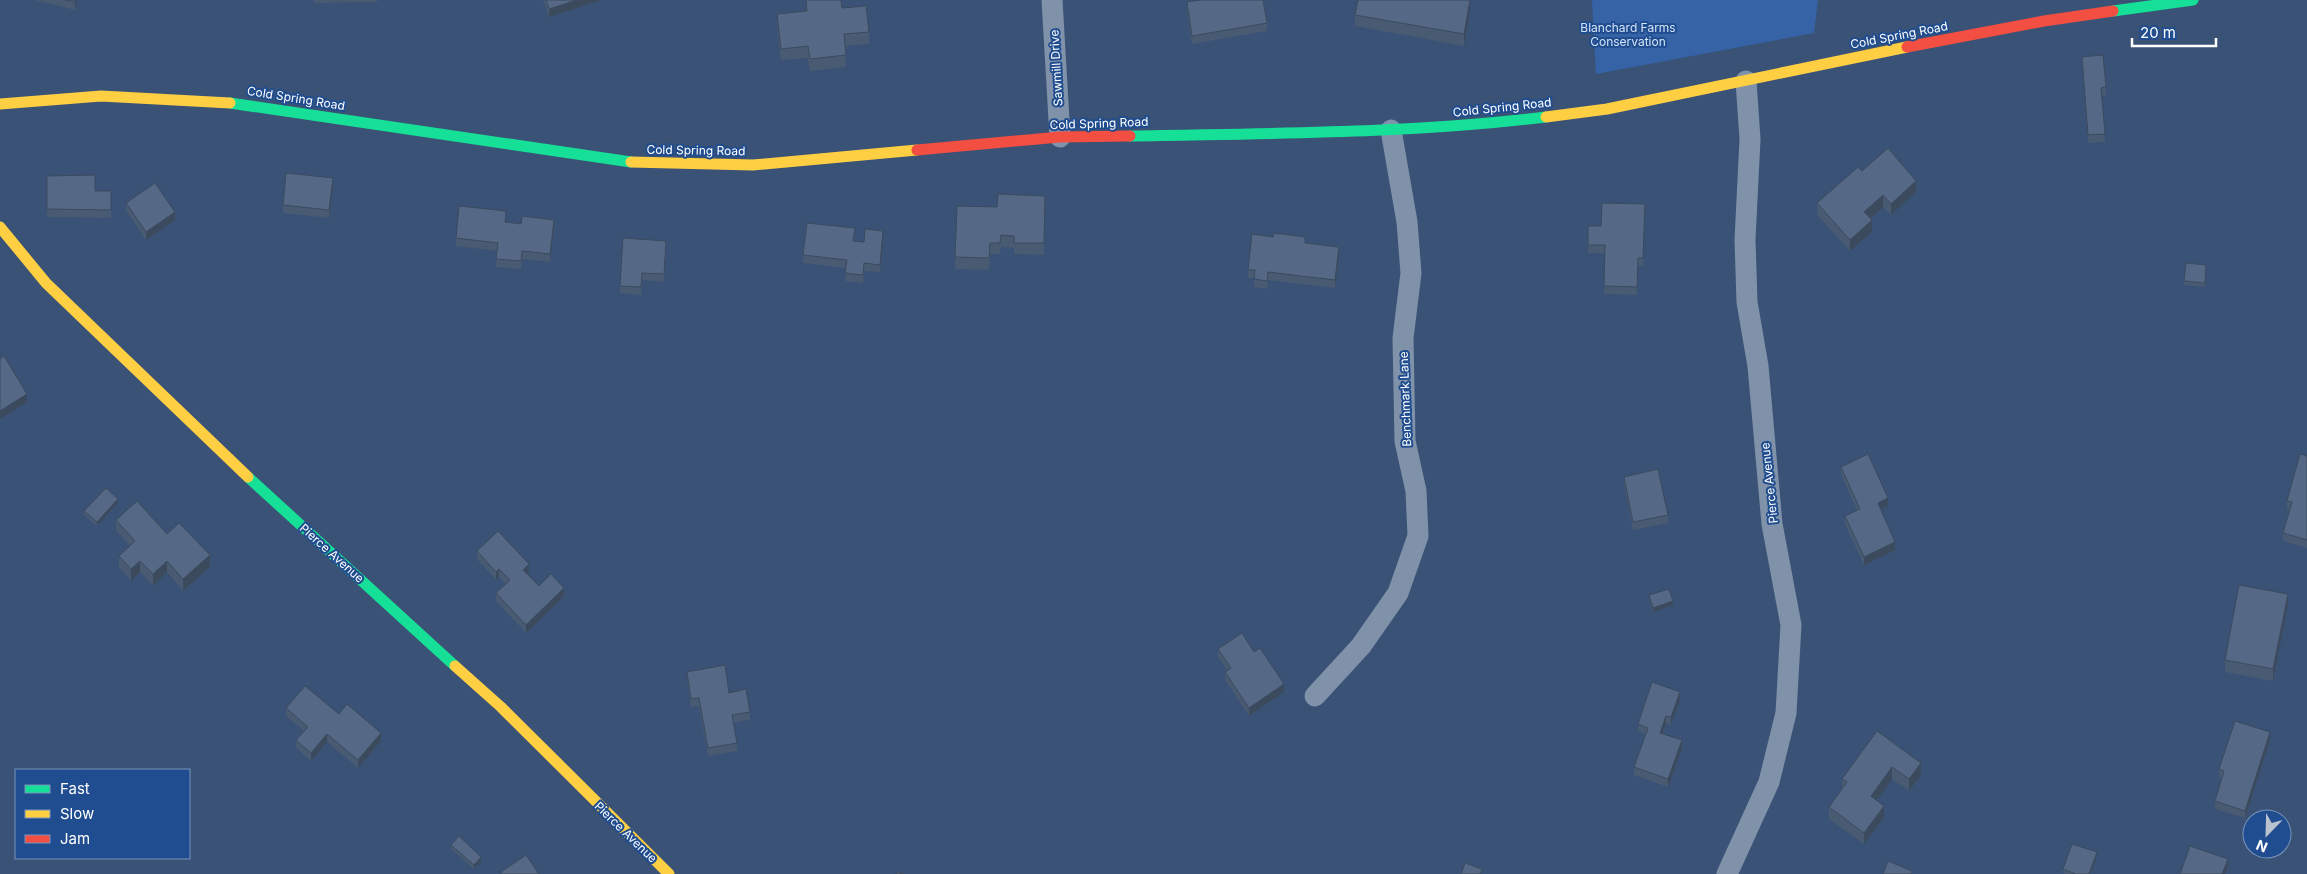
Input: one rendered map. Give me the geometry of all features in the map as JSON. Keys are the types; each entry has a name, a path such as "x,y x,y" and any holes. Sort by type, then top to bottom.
{"street":[{"name":"Sawmill Drive","path":"1052,0 1060,137"},
{"name":"Cold Spring Road","path":"0,104 101,96 238,103 622,162 753,165 1060,137 1391,130 1477,124 1607,110 1859,56 2044,21 2193,0"},
{"name":"Pierce Avenue","path":"1727,874 1744,841 1771,773 1786,712 1791,625 1772,524 1758,366 1747,302 1745,240 1750,138 1746,81"},
{"name":"Benchmark Lane","path":"1315,696 1361,646 1398,593 1418,536 1416,492 1405,441 1403,338 1411,273 1407,222 1391,130"},
{"name":"Pierce Avenue","path":"0,227 46,283 252,481 501,707 669,874"}],"green space":[{"name":"Blanchard Farms Conservation","path":"1592,0 1818,0 1814,33 1596,74"}],"building":[{"path":"546,0 577,0 549,9"},
{"path":"806,0 841,0 842,8 866,6 869,32 844,34 846,55 810,59 808,46 781,49 777,14 807,11"},
{"path":"1201,0 1263,0 1267,23 1192,36 1187,2"},
{"path":"1358,0 1470,0 1464,34 1355,15"},
{"path":"2103,55 2106,87 2101,88 2105,134 2088,135 2082,57"},
{"path":"1888,148 1916,181 1891,204 1883,195 1864,212 1872,220 1850,240 1817,203 1858,167 1862,171"},
{"path":"286,173 333,178 329,210 283,205"},
{"path":"95,175 95,191 111,191 111,210 47,209 47,176"},
{"path":"155,183 175,212 146,232 126,203"},
{"path":"998,194 1045,196 1044,243 1014,243 1014,236 1001,235 1000,243 990,243 989,258 955,257 957,206 997,207"},
{"path":"1602,203 1645,204 1643,258 1638,258 1637,287 1604,286 1605,245 1588,245 1588,226 1601,226"},
{"path":"459,206 506,211 505,222 521,224 522,216 554,220 550,254 522,251 521,261 496,259 498,243 456,238"},
{"path":"807,223 855,228 853,241 864,242 865,229 883,231 880,265 864,263 863,275 845,273 847,260 803,255"},
{"path":"1274,233 1305,237 1305,243 1339,247 1335,280 1268,272 1267,281 1254,279 1255,270 1248,270 1252,234 1273,237"},
{"path":"623,238 666,241 664,274 642,273 641,287 620,286"},
{"path":"2186,263 2206,265 2205,283 2184,281"},
{"path":"4,356 27,394 0,411 0,359"},
{"path":"1868,454 1888,498 1878,503 1895,542 1864,557 1845,516 1860,509 1841,467"},
{"path":"2300,454 2307,456 2307,540 2283,533 2292,502 2287,501"},
{"path":"1658,469 1668,515 1633,522 1624,477"},
{"path":"106,488 118,499 97,522 84,511"},
{"path":"137,501 167,534 179,523 210,555 183,579 167,561 153,574 140,561 131,569 119,556 135,541 116,520"},
{"path":"498,531 529,564 523,570 539,586 551,574 564,588 526,625 496,593 510,580 499,569 496,572 477,551"},
{"path":"2239,585 2288,594 2273,669 2225,660"},
{"path":"1669,589 1673,601 1653,608 1649,595"},
{"path":"1242,633 1254,652 1260,648 1284,684 1249,708 1225,672 1231,668 1218,649"},
{"path":"725,665 729,693 746,689 750,712 732,715 737,743 708,748 699,698 691,699 687,672"},
{"path":"1652,682 1680,692 1671,717 1666,716 1660,733 1682,740 1668,779 1634,767 1648,728 1638,724"},
{"path":"305,686 339,714 347,704 381,733 358,760 327,734 311,753 296,740 308,727 286,708"},
{"path":"2235,721 2270,732 2246,809 2242,810 2215,801 2224,771 2219,769"},
{"path":"1877,731 1921,763 1909,779 1892,767 1871,796 1884,806 1864,833 1829,807 1847,782 1842,779"},
{"path":"459,836 481,857 474,865 451,845"},
{"path":"2072,844 2097,852 2089,874 2076,874 2063,869"},
{"path":"2190,846 2228,859 2222,874 2180,874"},
{"path":"526,855 539,874 502,874 501,872"},
{"path":"1888,861 1912,871 1911,874 1883,874"},
{"path":"1465,863 1482,869 1480,874 1461,874"}],"traffic: fast":[{"path":"2113,11 2193,0"},
{"path":"230,103 631,162"},
{"path":"1130,136 1390,130 1494,123 1546,117"},
{"path":"248,477 455,666"}],"traffic: slow":[{"path":"1546,117 1607,109 1907,47"},
{"path":"0,104 101,96 230,103"},
{"path":"631,162 753,165 917,150"},
{"path":"0,227 46,283 248,477"},
{"path":"455,666 501,707 669,874"}],"traffic: jam":[{"path":"1907,47 2044,21 2113,11"},
{"path":"917,150 1060,137 1130,136"}]}
